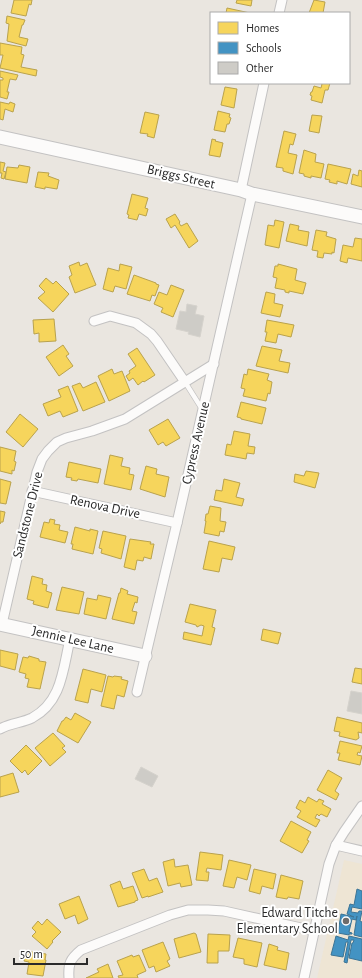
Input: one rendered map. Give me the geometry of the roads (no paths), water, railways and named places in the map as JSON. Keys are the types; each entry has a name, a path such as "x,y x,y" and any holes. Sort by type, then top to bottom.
{"street":[{"path":"279,12 282,0"},
{"name":"Cypress Avenue","path":"137,692 214,364 246,192 264,84"},
{"name":"Briggs Street","path":"0,136 362,217"},
{"path":"94,321 110,316 136,323 151,334 157,341 185,382"},
{"name":"Sandstone Drive","path":"1,624 37,472 42,459 48,451 57,442 66,438 98,429 125,418 214,364"},
{"name":"Renova Drive","path":"32,491 177,523"},
{"name":"Jennie Lee Lane","path":"1,624 145,656"},
{"path":"0,729 32,718 45,709 53,700 58,689 70,640"},
{"path":"304,978 329,864 336,845 362,806"},
{"path":"336,845 362,851"},
{"path":"68,978 68,967 73,957 81,950 170,915 188,910 224,911 315,931"}],"lane":[{"path":"185,382 203,411"}],"place":[{"name":"Edward Titche Elementary School","path":"346,921"}]}
